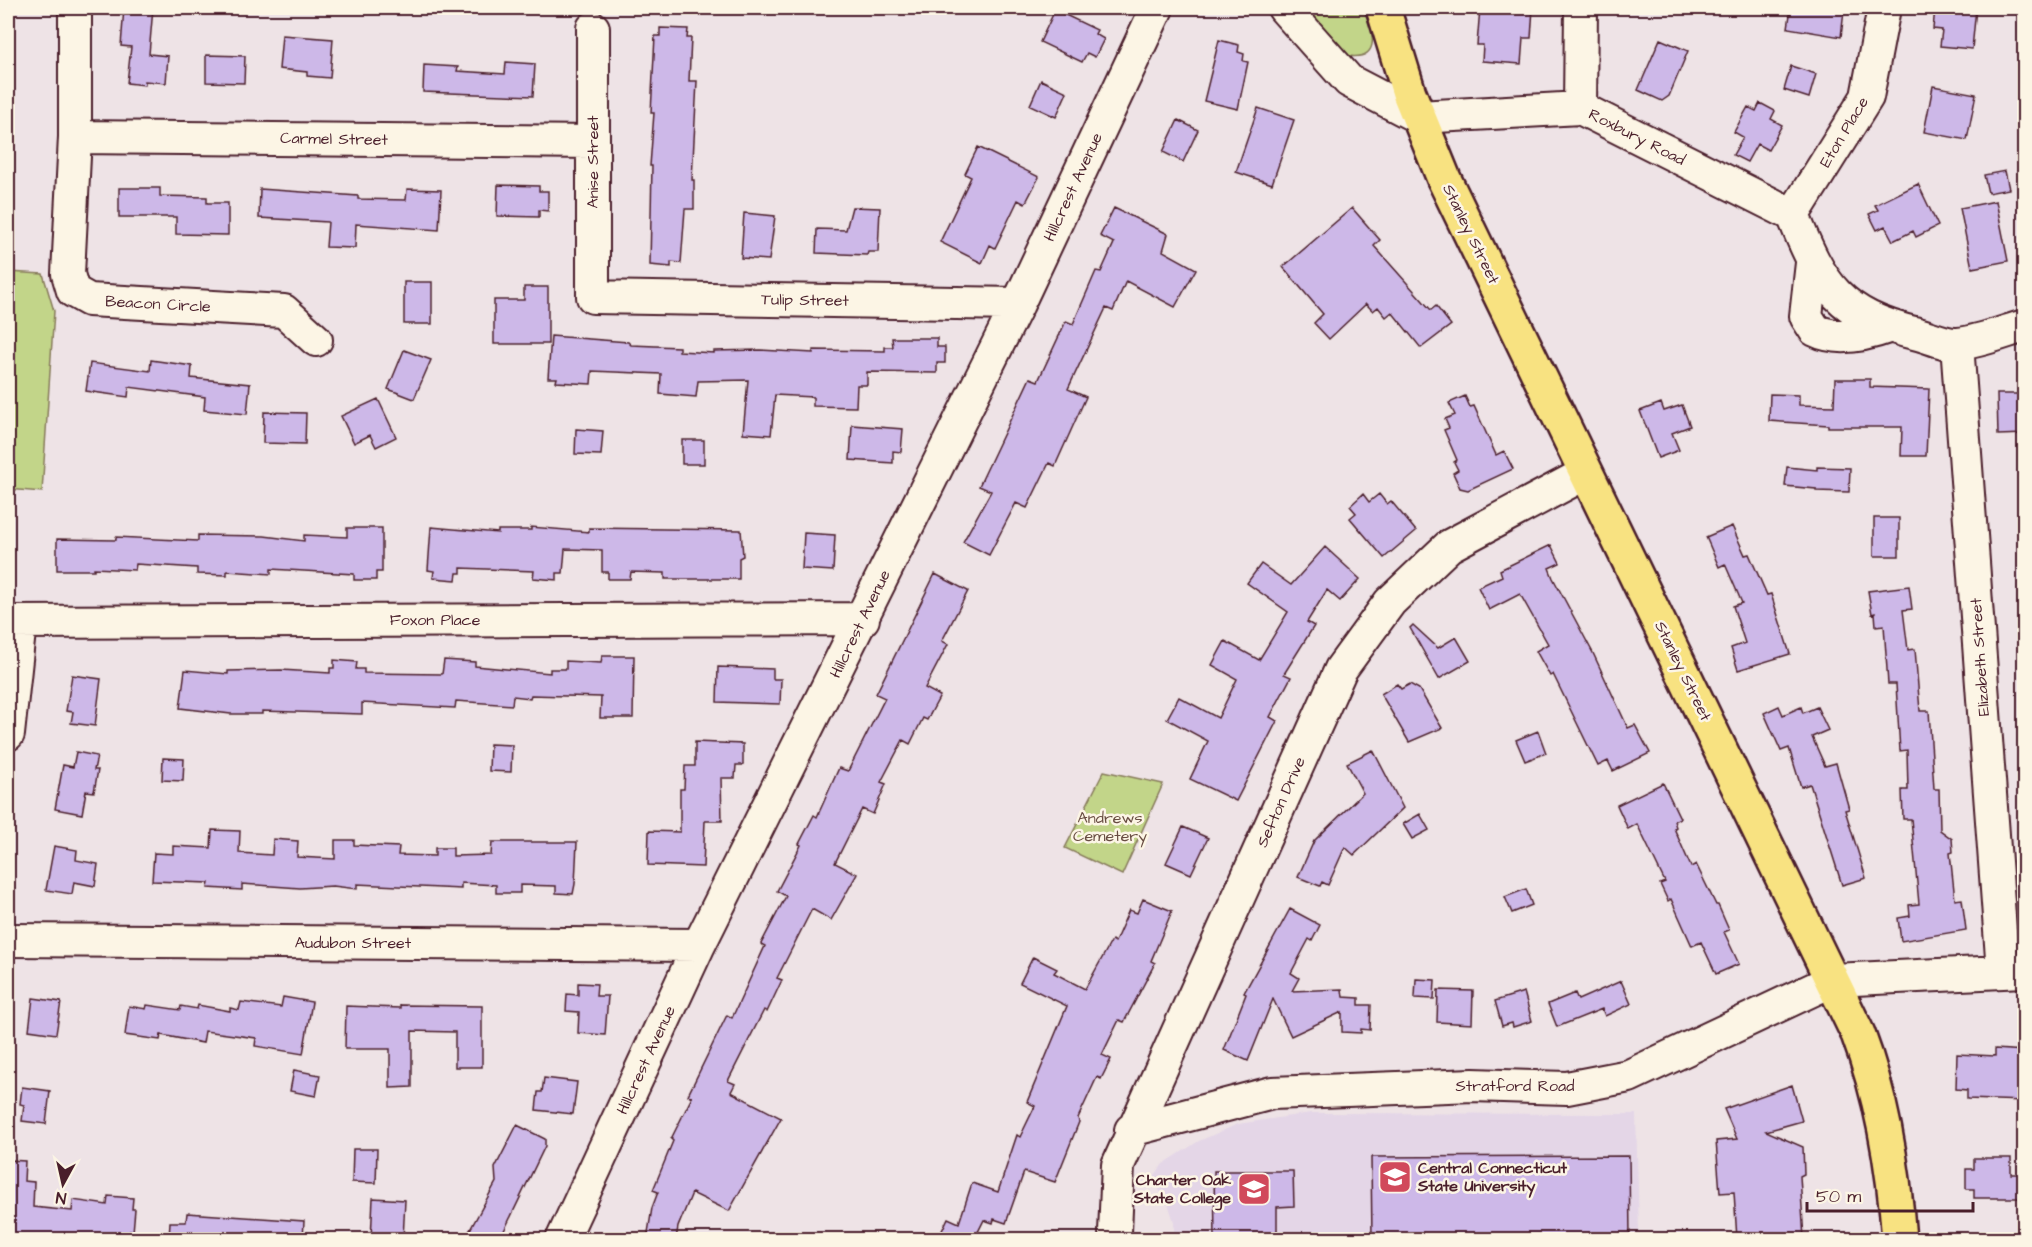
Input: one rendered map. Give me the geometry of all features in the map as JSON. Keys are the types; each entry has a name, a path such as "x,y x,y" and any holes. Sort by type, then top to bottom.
{"main road":[{"name":"Stanley Street","path":"1383,8 1418,117 1444,179 1833,980 1864,1050 1879,1098 1893,1173 1899,1239"}],"street":[{"name":"Beacon Circle","path":"75,8 75,136 68,274 73,291 89,300 284,311 316,340"},
{"name":"Hillcrest Avenue","path":"562,1239 699,945 1018,304 1157,8"},
{"path":"1284,8 1349,81 1418,117"},
{"path":"1580,108 1581,8"},
{"name":"Eton Place","path":"1793,215 1867,97 1884,8"},
{"name":"Anise Street","path":"593,28 593,297"},
{"name":"Roxbury Road","path":"1418,117 1580,108 1793,215"},
{"name":"Carmel Street","path":"75,136 593,142"},
{"path":"1793,215 1812,262 1832,290 1857,312 1888,327 1957,344 2025,326"},
{"name":"Tulip Street","path":"593,297 1018,304"},
{"name":"Elizabeth Street","path":"1957,344 2014,971"},
{"name":"Sefton Drive","path":"1115,1232 1118,1165 1131,1130 1341,669 1390,602 1449,546 1586,473"},
{"name":"Foxon Place","path":"14,622 863,619"},
{"path":"8,734 14,622"},
{"name":"Audubon Street","path":"8,940 699,945"},
{"name":"Stratford Road","path":"1131,1130 1272,1093 1473,1085 1568,1088 1629,1076 1833,980 2014,971"}],"shaded area":[{"name":"Central Connecticut State University","path":"1311,1113 1636,1114 1639,1232 1711,1232 1711,1239 1174,1239 1174,1222 1168,1203 1152,1179 1163,1164 1199,1141 1238,1124"}],"green space":[{"path":"1300,8 1366,8 1372,33 1371,48 1367,53 1359,56 1348,56"},
{"path":"8,272 43,274 54,311 42,492 8,489"},
{"name":"Andrews Cemetery","path":"1104,771 1163,784 1122,875 1065,848"}],"building":[{"path":"124,8 153,8 149,54 168,56 166,83 145,81 145,85 127,83 131,47 121,46"},
{"path":"1480,8 1533,8 1531,38 1523,38 1521,64 1482,61 1483,45 1477,45"},
{"path":"1791,8 1844,11 1841,37 1788,28"},
{"path":"1935,8 1976,8 1972,49 1940,46 1942,30 1933,29"},
{"path":"1055,10 1097,30 1095,34 1104,39 1095,57 1087,53 1082,62 1040,42"},
{"path":"660,28 688,29 687,38 691,38 689,81 697,81 692,180 694,180 694,209 685,209 681,263 671,262 671,267 650,265 652,166 650,166 654,113 651,113 655,36 660,36"},
{"path":"282,35 333,39 330,78 307,76 307,72 279,69"},
{"path":"1660,39 1688,51 1669,96 1662,101 1638,90"},
{"path":"1219,40 1239,45 1238,52 1244,54 1243,61 1248,62 1238,109 1204,101"},
{"path":"206,55 245,56 244,83 206,82"},
{"path":"506,62 535,64 533,96 423,92 424,65 458,67 457,71 505,74"},
{"path":"1791,66 1816,74 1809,98 1784,90"},
{"path":"1041,80 1067,92 1056,117 1030,105"},
{"path":"1933,86 1976,94 1967,140 1924,132"},
{"path":"1760,103 1775,111 1771,119 1782,125 1768,150 1757,144 1747,162 1733,155 1743,137 1734,132 1748,107 1756,111"},
{"path":"1258,108 1294,120 1272,184 1236,172"},
{"path":"1178,120 1198,130 1183,162 1163,152"},
{"path":"978,147 1039,177 1025,204 1018,200 995,248 990,245 982,263 940,242 971,177 965,174"},
{"path":"2005,171 2009,189 1988,193 1984,175"},
{"path":"1918,184 1938,226 1916,237 1913,231 1893,241 1885,226 1877,230 1869,214 1878,210 1875,205"},
{"path":"498,185 539,186 539,191 548,191 548,211 539,210 539,217 497,216"},
{"path":"119,188 160,188 160,196 207,197 207,203 228,203 228,235 176,234 176,217 119,217"},
{"path":"260,189 358,196 358,199 406,200 407,189 441,190 439,230 356,224 355,248 326,247 328,222 259,218"},
{"path":"1996,201 2008,261 1972,268 1960,208"},
{"path":"852,207 880,208 878,252 868,252 867,255 816,253 817,229 846,230"},
{"path":"1114,208 1168,234 1163,251 1196,269 1175,307 1126,281 1113,311 1106,308 1068,389 1086,397 1055,466 1049,463 1027,508 1016,503 989,555 963,542 991,491 979,486 1030,378 1038,381 1066,321 1073,324 1096,271 1101,272 1114,243 1100,236"},
{"path":"1352,208 1380,240 1374,246 1431,310 1436,306 1451,325 1421,348 1392,312 1386,317 1378,307 1373,311 1366,304 1329,339 1314,323 1323,314 1283,267"},
{"path":"744,213 775,216 769,260 741,258"},
{"path":"404,282 432,282 432,324 404,324"},
{"path":"524,287 548,287 548,344 494,344 494,300 524,300"},
{"path":"551,336 628,342 631,345 679,347 679,351 714,353 714,351 760,350 813,353 813,350 885,351 885,347 893,347 892,338 937,338 937,347 945,347 945,363 937,363 937,373 867,372 867,385 857,385 856,407 813,406 813,397 775,395 771,435 743,433 748,380 698,381 696,397 660,394 661,374 592,371 591,384 556,382 557,378 548,378"},
{"path":"404,350 431,360 414,399 388,389"},
{"path":"151,360 192,366 191,378 250,384 247,414 204,410 205,397 129,387 128,397 86,391 90,363 150,371"},
{"path":"1835,379 1870,379 1870,387 1929,389 1926,456 1901,456 1902,427 1828,427 1828,425 1769,421 1770,394 1799,395 1799,405 1834,406"},
{"path":"1997,394 2025,394 2025,434 1998,435"},
{"path":"1465,396 1470,407 1474,406 1496,455 1504,451 1513,469 1468,490 1460,488 1453,473 1458,470 1454,462 1457,460 1444,430 1449,428 1445,419 1455,415 1449,403"},
{"path":"378,399 396,437 376,447 370,435 354,443 341,416"},
{"path":"1661,403 1664,411 1682,405 1690,426 1672,433 1679,450 1658,458 1640,411"},
{"path":"264,412 306,413 305,444 263,443"},
{"path":"852,425 903,429 901,452 893,451 893,463 850,460"},
{"path":"576,429 603,431 601,455 575,454"},
{"path":"682,440 704,440 704,464 682,464"},
{"path":"1787,467 1817,470 1817,467 1850,468 1849,492 1816,491 1816,489 1785,486"},
{"path":"1363,494 1369,502 1379,494 1387,504 1391,501 1416,531 1384,558 1350,518 1356,513 1350,506"},
{"path":"1874,518 1899,518 1899,556 1874,556"},
{"path":"1732,526 1745,555 1749,554 1767,595 1771,594 1790,654 1738,670 1731,648 1745,643 1733,606 1742,603 1725,564 1719,567 1706,537"},
{"path":"431,527 498,533 498,530 531,530 531,527 589,532 589,528 741,530 743,556 739,558 739,579 665,579 665,573 631,572 630,579 608,579 608,572 602,572 602,550 565,549 563,573 557,573 557,580 533,578 534,571 461,568 461,573 457,573 456,580 433,578 434,571 428,570"},
{"path":"347,528 382,528 382,572 376,572 376,580 354,580 354,574 271,569 271,574 227,571 227,575 197,574 197,568 136,564 135,570 94,568 94,570 57,570 57,539 116,540 116,537 198,541 198,535 264,536 304,541 304,535 347,537"},
{"path":"804,533 835,535 833,571 802,569"},
{"path":"1551,545 1560,563 1549,568 1553,578 1593,653 1628,728 1635,725 1650,753 1613,771 1608,761 1598,766 1553,674 1550,676 1536,651 1548,644 1520,594 1489,610 1478,587 1502,576 1500,570"},
{"path":"1325,547 1360,579 1340,601 1327,590 1307,622 1314,626 1284,674 1291,677 1270,717 1277,721 1236,801 1190,779 1208,741 1167,719 1179,697 1218,718 1237,679 1212,665 1225,641 1259,660 1288,612 1247,583 1261,564 1291,585"},
{"path":"935,574 968,591 942,641 948,644 925,688 940,696 927,720 923,718 910,744 903,740 881,782 886,784 873,814 862,809 835,863 857,874 831,920 812,909 777,978 782,980 767,1012 764,1010 728,1081 735,1084 731,1092 781,1118 729,1211 692,1193 678,1227 676,1239 647,1239 652,1208 658,1192 653,1190 673,1141 671,1139 692,1097 688,1095 727,1015 732,1018 765,946 761,944 786,896 777,891 801,845 799,844 814,815 817,817 839,768 848,771 885,698 876,694"},
{"path":"1909,586 1912,609 1903,610 1908,650 1915,649 1920,711 1929,711 1934,789 1939,789 1940,830 1952,839 1953,852 1950,853 1955,900 1962,899 1966,930 1901,941 1898,918 1910,916 1909,905 1919,904 1911,819 1903,819 1902,790 1908,790 1907,750 1900,751 1896,684 1888,684 1884,625 1876,626 1875,613 1872,614 1868,591"},
{"path":"1413,625 1438,648 1456,637 1470,661 1439,679 1410,628"},
{"path":"602,656 634,656 633,718 600,718 601,697 531,695 530,698 513,696 512,705 456,701 455,708 362,703 362,714 262,711 262,714 231,714 180,708 185,670 228,674 228,671 281,670 330,673 330,668 334,668 334,660 357,662 356,669 364,669 364,673 442,674 444,660 475,662 475,666 550,673 550,669 566,669 566,661 601,663"},
{"path":"718,667 773,669 773,679 781,679 780,704 717,702"},
{"path":"72,675 101,679 95,726 71,723 73,712 66,711"},
{"path":"1397,684 1401,689 1410,684 1419,689 1442,728 1409,742 1381,694"},
{"path":"1779,706 1783,715 1801,707 1803,713 1817,707 1828,730 1812,737 1825,766 1836,763 1849,809 1845,810 1866,878 1842,885 1810,784 1801,787 1789,748 1781,751 1764,713"},
{"path":"1538,731 1546,753 1525,761 1516,740"},
{"path":"695,742 743,744 743,765 736,765 735,778 721,778 722,821 705,821 703,867 648,865 649,831 680,832 680,789 684,789 685,766 695,766"},
{"path":"490,744 512,745 511,772 489,771"},
{"path":"1373,750 1403,808 1354,855 1345,847 1328,885 1322,882 1320,886 1298,877 1314,841 1363,793 1347,763"},
{"path":"76,752 97,756 94,770 98,770 94,792 86,791 82,814 55,809 63,765 73,767"},
{"path":"163,758 184,759 183,781 162,780"},
{"path":"1663,783 1680,818 1674,821 1676,827 1674,828 1691,867 1696,864 1718,905 1729,930 1724,932 1739,964 1716,974 1701,942 1692,946 1671,899 1668,901 1660,884 1665,882 1637,824 1628,829 1617,805"},
{"path":"1420,814 1429,830 1412,839 1403,824"},
{"path":"1183,827 1208,838 1191,874 1166,863"},
{"path":"212,830 240,831 239,853 272,855 273,839 298,841 297,857 335,859 335,840 354,840 354,845 399,847 398,855 435,856 435,848 453,848 453,856 491,855 492,842 577,842 575,884 573,894 556,893 556,886 520,885 520,893 496,893 496,885 461,883 461,889 357,884 357,889 333,886 300,888 242,884 242,890 208,888 209,883 152,881 154,853 173,854 173,846 211,848"},
{"path":"54,846 77,850 76,860 98,864 95,886 74,882 72,894 46,890"},
{"path":"1526,889 1532,905 1512,913 1505,897"},
{"path":"1143,899 1172,911 1151,961 1155,963 1124,1022 1119,1020 1102,1055 1111,1059 1101,1079 1097,1077 1078,1118 1079,1122 1055,1182 1024,1172 1006,1223 994,1219 993,1223 984,1220 978,1232 994,1239 938,1239 948,1218 959,1223 972,1183 998,1192 1017,1135 1020,1137 1035,1106 1027,1102 1067,1006 1020,983 1033,957 1057,969 1054,973 1085,989 1112,940 1115,942 1129,910 1137,913"},
{"path":"1290,909 1320,925 1312,941 1309,939 1291,973 1299,978 1292,991 1342,989 1343,997 1359,998 1359,1005 1371,1005 1370,1030 1361,1029 1361,1033 1342,1032 1342,1012 1291,1036 1273,999 1248,1061 1224,1050 1246,994 1244,993"},
{"path":"1416,979 1435,980 1434,999 1415,998"},
{"path":"1621,981 1631,1004 1605,1016 1602,1009 1557,1027 1548,1004 1575,993 1578,1000"},
{"path":"578,983 597,984 596,996 608,996 605,1035 578,1033 579,1012 566,1011 567,994 578,995"},
{"path":"1438,990 1473,991 1472,1024 1437,1022"},
{"path":"1524,992 1532,1021 1513,1027 1512,1023 1502,1026 1495,1001"},
{"path":"283,997 312,1002 303,1054 255,1046 256,1038 205,1031 203,1043 161,1035 160,1040 125,1035 129,1006 146,1009 147,1005 180,1010 181,1006 197,1009 198,1005 230,1011 230,1008 239,1010 241,1002 281,1007"},
{"path":"33,998 61,1002 56,1034 29,1030"},
{"path":"400,1005 482,1006 482,1067 455,1067 455,1032 412,1031 412,1087 390,1088 390,1049 345,1049 346,1006 400,1008"},
{"path":"1995,1049 2025,1051 2025,1101 1967,1099 1967,1090 1956,1089 1957,1054 1995,1056"},
{"path":"294,1070 320,1075 316,1096 290,1091"},
{"path":"544,1078 577,1082 573,1114 536,1110 538,1092 542,1092"},
{"path":"1792,1085 1802,1121 1766,1131 1803,1147 1804,1174 1800,1176 1804,1239 1737,1239 1734,1192 1720,1193 1716,1141 1737,1139 1724,1109"},
{"path":"22,1087 50,1091 46,1124 22,1121 24,1105 20,1104"},
{"path":"517,1125 545,1139 545,1146 500,1239 465,1239 496,1182 495,1168"},
{"path":"353,1149 377,1149 376,1183 352,1182"},
{"path":"1629,1156 1630,1239 1372,1239 1371,1157"},
{"path":"1974,1158 2011,1158 2011,1174 2025,1174 2025,1198 1974,1198 1974,1189 1966,1189 1966,1169 1974,1169"},
{"path":"8,1160 25,1161 24,1181 34,1182 33,1207 72,1211 73,1200 107,1205 108,1196 133,1198 132,1209 135,1209 133,1232 130,1231 129,1239 87,1235 87,1239 8,1239"},
{"name":"Charter Oak State College","path":"1214,1171 1293,1171 1294,1206 1277,1207 1277,1239 1215,1239"},
{"path":"373,1198 405,1200 403,1239 371,1239"},
{"path":"187,1213 304,1221 303,1239 169,1239 170,1222 186,1222"}],"place":[{"name":"Central Connecticut State University","path":"1395,1177"},
{"name":"Charter Oak State College","path":"1254,1189"}]}
